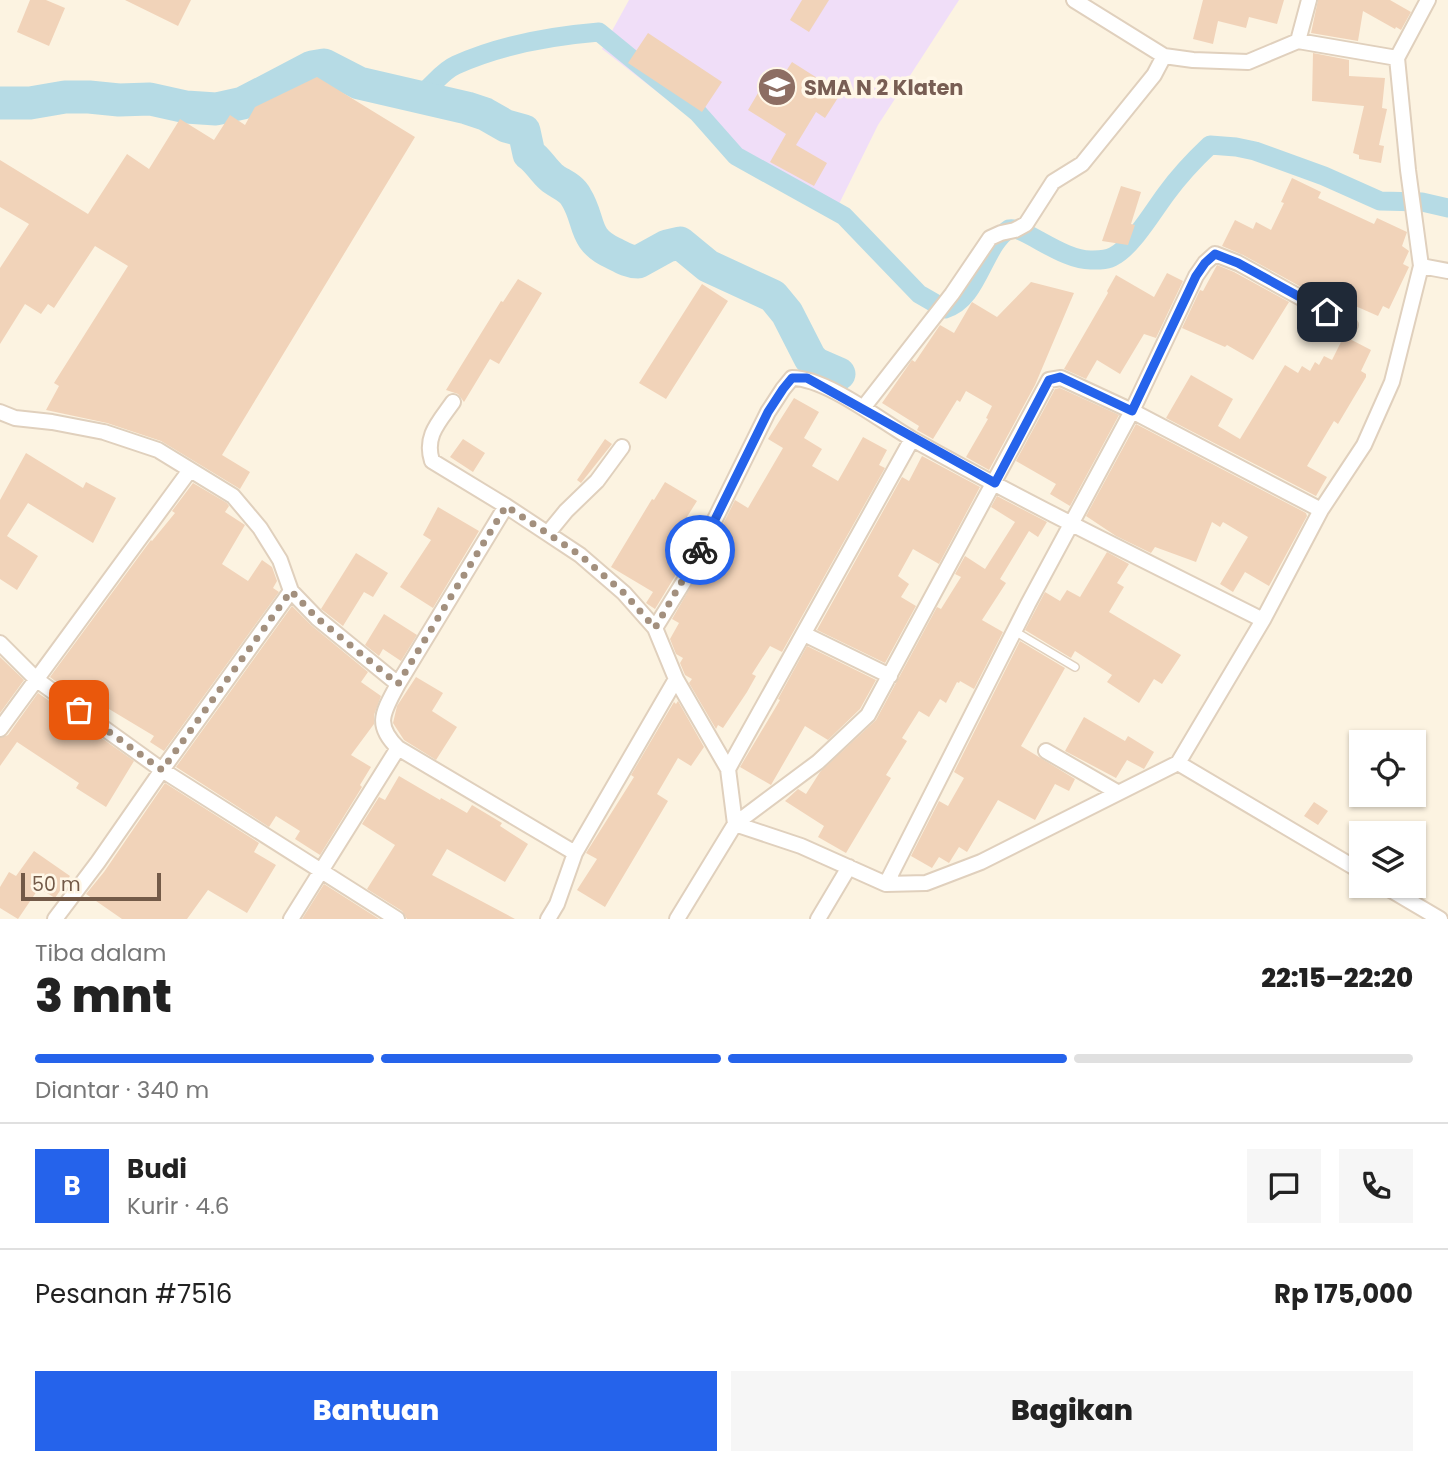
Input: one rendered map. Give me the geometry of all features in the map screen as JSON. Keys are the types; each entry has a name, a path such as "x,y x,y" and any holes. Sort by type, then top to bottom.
{"street":[{"path":"1298,41 1310,0"},
{"path":"735,824 801,846 886,884 926,883 981,862 1178,763 1263,620 1321,510 1364,445 1392,382 1421,266 1397,58 1428,0"},
{"path":"1077,1 1164,56 1193,61 1248,62 1298,41 1397,58"},
{"path":"863,408 952,294 990,238 1026,224 1053,182 1082,164 1154,75 1164,56"},
{"path":"886,884 1132,411 1196,276 1205,263 1215,254 1238,263 1350,325"},
{"path":"1421,266 1448,271"},
{"path":"677,919 735,824 797,779 868,715 1049,380 1060,377 1132,411 1321,510"},
{"path":"655,628 686,578 768,412 792,378 807,378 863,408 912,439 1071,524 1263,620"},
{"path":"453,402 431,435 427,447 432,461 580,555 624,593 655,628 676,679 728,769 735,824"},
{"path":"0,412 15,418 104,432 158,450 233,496 260,528 281,560 291,591 317,618 398,684"},
{"path":"728,769 912,439"},
{"path":"548,533 597,481 622,447"},
{"path":"0,729 190,470"},
{"path":"506,506 398,684 383,712 382,727 386,737 398,748 575,853"},
{"path":"55,919 291,591"},
{"path":"804,634 890,676"},
{"path":"0,643 37,680 162,770 397,919"},
{"path":"548,919 557,904 575,853 676,679"},
{"path":"291,919 398,748"},
{"path":"1045,751 1117,792"},
{"path":"1178,763 1349,864"},
{"path":"818,919 849,867"},
{"path":"1404,898 1440,919"}],"lane":[{"path":"1016,632 1075,667"}],"shaded area":[{"name":"SMA N 2 Klaten","path":"629,0 959,0 878,125 836,210 709,132 602,49"}],"building":[{"path":"30,0 46,0 65,8 49,46 17,32"},
{"path":"125,0 191,0 178,26"},
{"path":"802,0 829,0 809,32 790,20"},
{"path":"1203,0 1284,0 1277,24 1249,17 1246,28 1218,21 1213,44 1193,39"},
{"path":"1318,0 1390,0 1411,12 1401,30 1363,11 1358,41 1311,33"},
{"path":"648,33 722,82 702,112 628,63"},
{"path":"1313,53 1349,60 1349,76 1385,78 1382,108 1387,109 1379,145 1384,146 1381,163 1359,159 1359,155 1353,153 1364,106 1312,101"},
{"path":"792,62 841,93 825,118 816,112 796,145 827,163 814,186 770,162 786,134 748,110 761,88 771,94"},
{"path":"317,77 415,137 222,455 250,472 240,489 161,441 107,423 46,410 59,386 54,383 128,266 95,246 54,308 48,304 41,314 25,304 0,344 0,268 29,224 0,207 0,160 88,214 127,154 149,169 180,119 214,140 230,115 245,125 255,107"},
{"path":"1292,178 1321,192 1318,198 1374,224 1377,218 1407,232 1402,246 1409,251 1403,264 1409,267 1389,309 1383,306 1378,316 1335,297 1332,304 1222,246 1235,220 1253,229 1256,222 1271,230"},
{"path":"1121,186 1141,192 1128,245 1102,241"},
{"path":"1217,265 1289,302 1253,360 1227,345 1225,347 1182,328 1200,290 1203,291"},
{"path":"1167,273 1183,281 1156,338 1144,334 1120,374 1097,360 1086,379 1064,369 1116,275 1154,297"},
{"path":"518,279 542,293 499,364 490,359 464,402 458,394 446,390 501,301 503,302"},
{"path":"1031,282 1074,293 1035,385 989,470 966,457 988,419 986,418 992,406 966,391 960,402 957,400 933,439 917,430 919,426 882,403 940,325 954,333 972,302 997,317"},
{"path":"702,284 728,301 666,399 639,383"},
{"path":"1344,336 1371,350 1361,371 1366,377 1338,424 1334,421 1307,466 1327,477 1316,496 1166,418 1191,375 1233,399 1218,426 1240,439 1285,365 1298,373 1302,366 1310,371 1315,362 1319,365 1324,356 1332,360"},
{"path":"1060,388 1119,415 1070,506 1050,494 1056,484 1016,461 1055,389"},
{"path":"794,398 819,412 804,438 822,449 812,466 838,481 863,437 887,450 879,465 885,468 782,652 770,646 752,674 756,676 747,692 723,728 718,725 716,729 689,683 692,679 685,675 680,663 683,658 676,654 670,639 679,623 672,619 715,545 713,544 735,500 748,508 783,448 768,439"},
{"path":"1136,424 1306,513 1307,516 1269,586 1245,572 1233,592 1220,584 1248,537 1223,522 1220,527 1212,522 1196,562 1155,547 1151,553 1116,536 1086,516"},
{"path":"463,439 485,453 473,472 450,457"},
{"path":"605,439 612,444 581,483 577,480"},
{"path":"26,453 83,488 86,482 116,498 93,543 28,503 7,536 38,556 17,590 0,579 0,500"},
{"path":"922,456 980,487 939,564 913,549 898,576 909,584 901,597 916,606 885,663 817,630 902,477 909,481"},
{"path":"665,482 697,501 685,520 693,524 670,561 680,568 655,609 646,603 653,592 611,567"},
{"path":"193,483 227,503 229,506 225,512 245,525 222,564 248,581 262,560 272,567 277,581 273,588 279,592 164,751 150,742 154,736 74,688 71,693 50,677 151,540 175,513 172,511"},
{"path":"997,496 1047,522 1038,537 1029,531 1000,579 1006,583 982,620 1003,632 974,689 957,682 946,703 940,699 929,717 919,711 902,738 907,741 886,775 891,778 846,853 818,837 824,826 785,801 798,789 806,794 820,772 876,720 937,607 941,609 961,577 955,574 965,556 985,569 1015,522 991,507"},
{"path":"438,507 479,531 433,608 400,587 431,540 423,535"},
{"path":"1107,552 1129,564 1117,583 1124,587 1109,612 1181,655 1162,684 1154,679 1139,703 1107,682 1112,675 1075,651 1071,658 1025,630 1045,592 1060,601 1067,590 1080,597"},
{"path":"356,553 388,573 373,597 364,592 343,626 321,609"},
{"path":"292,606 368,672 361,682 381,696 374,715 374,724 351,755 371,767 360,785 362,787 320,855 295,839 300,831 276,816 269,827 176,767"},
{"path":"384,614 417,635 401,661 383,649 379,656 365,645"},
{"path":"1020,641 1065,668 1021,746 1075,779 1069,791 1055,784 1035,820 998,800 967,852 959,847 949,863 939,857 932,868 911,856 939,801 948,806 964,778 954,772"},
{"path":"807,646 876,680 860,709 828,740 805,726 771,785 740,767 780,700 778,699"},
{"path":"0,657 24,680 0,713"},
{"path":"416,677 443,693 432,711 457,727 436,760 404,740 393,723 397,706"},
{"path":"38,693 61,709 55,716 89,739 93,732 134,761 106,807 76,788 79,783 17,742 0,766 0,738 8,735"},
{"path":"678,701 704,747 691,766 678,758 657,794 668,801 605,907 577,890 597,859 586,853 634,777 631,775 674,702 676,704"},
{"path":"1084,717 1125,741 1128,736 1154,752 1144,769 1127,760 1116,778 1065,751"},
{"path":"399,776 467,813 472,805 502,823 500,826 528,844 505,882 447,849 432,875 515,919 407,919 402,911 367,889 395,845 362,824 379,797 385,800"},
{"path":"165,783 259,843 254,852 276,865 247,913 208,890 187,919 122,919 86,894"},
{"path":"1314,802 1328,811 1318,825 1304,816"},
{"path":"34,851 70,876 55,898 39,888 18,919 0,908 0,887 9,872 16,876"},
{"path":"324,884 379,919 302,919"}],"waterway":[{"path":"415,97 450,68 473,58 526,42 599,32 698,113 736,156 844,216 919,294 945,309 956,304 965,295 993,247 1009,229 1024,232 1057,250 1081,259 1102,260 1114,256 1135,237 1176,181 1210,145 1255,151 1324,176 1380,201 1422,202 1448,208"},
{"path":"0,103 89,97 150,99 186,107 216,109 243,103 312,67 324,65 359,83 467,108 524,131 529,154 551,177 574,194 588,229 603,248 638,262 667,246 680,243 708,266 773,296 787,313 810,358 816,364 839,374"}],"way so far":[{"path":"79,710 162,770 291,591 317,618 398,684 506,506 580,555 624,593 655,628 700,550"}],"place":[{"name":"SMA N 2 Klaten","path":"777,87"}],"route":[{"path":"700,550 768,412 792,378 807,378 995,483 1049,380 1060,377 1132,411 1196,276 1215,254 1238,263 1327,312"}]}
